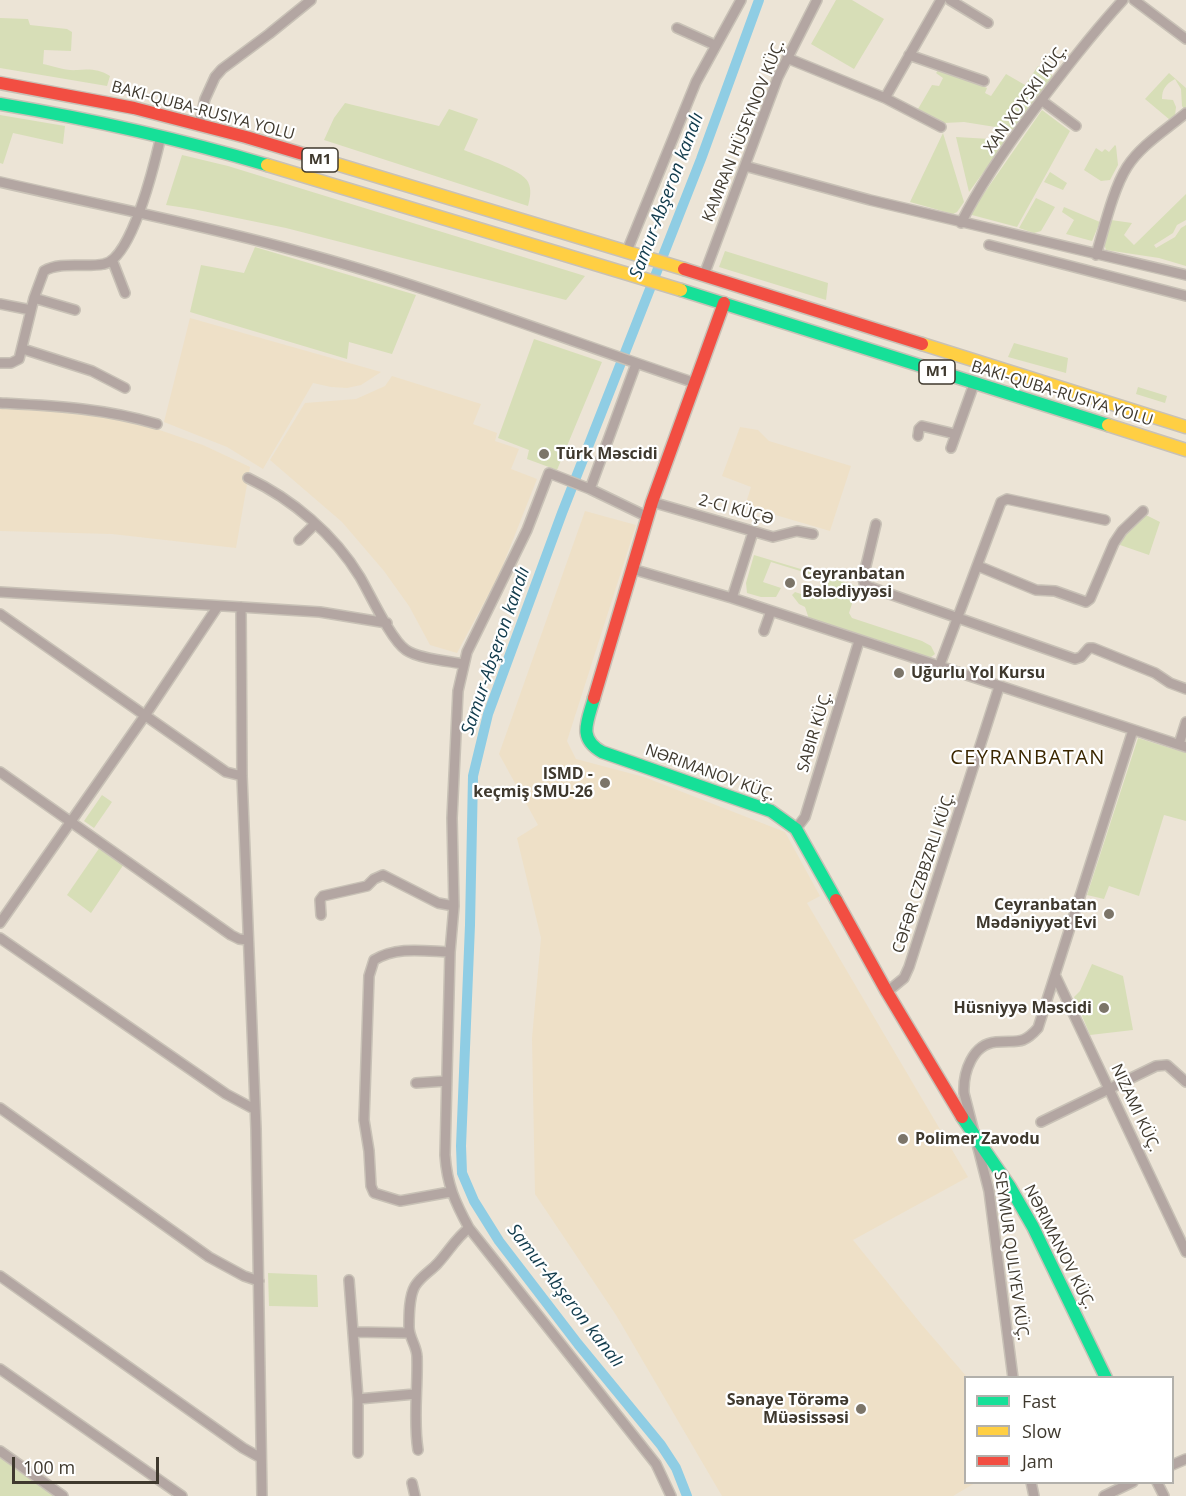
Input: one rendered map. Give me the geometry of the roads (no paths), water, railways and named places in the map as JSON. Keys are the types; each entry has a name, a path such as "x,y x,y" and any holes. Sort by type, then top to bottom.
{"main road":[{"name":"M1","path":"0,84 87,99 199,124 632,253"},
{"name":"M1","path":"0,104 71,116 237,156 724,303 1186,450"},
{"path":"161,136 140,127 137,124 137,118 145,114 167,117"},
{"path":"632,253 698,274"},
{"name":"M1","path":"698,274 1186,427"},
{"name":"NƏRIMANOV KÜÇ.","path":"724,303 652,502 587,724 585,733 587,741 602,752 771,811 796,829 887,992 956,1109 1010,1187 1033,1227 1106,1376"}],"street":[{"path":"199,124 205,99 215,77 222,69 311,0"},
{"path":"632,253 696,82 741,0"},
{"name":"KAMRAN HÜSEYNOV KÜÇ.","path":"698,274 745,166 787,58 817,0"},
{"path":"885,98 941,0"},
{"path":"950,0 988,23"},
{"name":"XAN XOYSKI KÜÇ.","path":"962,223 971,204 1014,136 1069,64 1123,0"},
{"path":"1134,0 1186,39"},
{"path":"677,28 715,45"},
{"path":"909,55 984,81"},
{"path":"787,58 885,98 941,127"},
{"path":"1041,100 1076,126"},
{"path":"1096,255 1119,184 1127,168 1137,154 1186,114"},
{"path":"0,363 15,362 19,359 41,275 48,269 103,265 112,262 118,256 139,214 152,176 161,136"},
{"path":"745,166 814,186 962,223 1186,274"},
{"path":"0,182 298,251 424,289 695,383"},
{"path":"989,245 1186,296"},
{"path":"112,262 125,293"},
{"path":"34,298 75,310"},
{"path":"0,304 31,310"},
{"path":"22,349 92,371 125,388"},
{"path":"590,489 635,363"},
{"path":"951,448 974,384"},
{"path":"0,403 86,408 123,414 157,424"},
{"path":"918,436 922,426 955,434"},
{"path":"648,517 590,489 549,473 526,530 467,652 458,691 455,747 452,818 454,906 450,952 445,1155 446,1176 450,1192 468,1228 656,1464 671,1496"},
{"path":"248,478 282,496 315,524 335,545 358,573 387,624 407,650 464,664"},
{"path":"939,667 999,506 1004,500 1105,520"},
{"name":"2-CI KÜÇƏ","path":"652,502 773,537 797,531 813,534"},
{"path":"978,566 1036,590 1055,591 1086,602 1090,599 1114,543 1122,531 1143,510"},
{"path":"299,540 315,524"},
{"path":"876,524 863,578 864,583 1075,659 1081,657 1089,648 1093,648 1155,673 1170,683 1186,689"},
{"path":"732,598 753,532"},
{"path":"632,569 732,598 1182,746 1186,722"},
{"path":"0,592 320,612 387,624"},
{"path":"0,923 146,714 218,606"},
{"path":"241,607 242,776 259,1281 262,1496"},
{"path":"764,631 771,611"},
{"path":"0,614 226,772 242,776"},
{"name":"SABIR KÜÇ.","path":"796,829 805,817 859,641"},
{"path":"887,992 904,978 909,967 999,687"},
{"path":"976,1140 964,1093 964,1080 968,1067 978,1051 985,1045 995,1042 1019,1042 1030,1037 1038,1028 1133,730"},
{"path":"0,772 231,935 248,940"},
{"path":"321,915 320,900 323,896 367,886 374,879 383,875 438,903 454,906"},
{"path":"0,938 226,1094 254,1109"},
{"path":"450,952 399,950 385,953 374,960 369,976 364,1120 371,1186 374,1193 400,1201 450,1192"},
{"name":"NIZAMI KÜÇ.","path":"1056,977 1186,1252"},
{"path":"1041,1122 1162,1064 1174,1069 1186,1082"},
{"path":"416,1083 446,1081"},
{"path":"0,1108 209,1257 244,1276 259,1281"},
{"name":"SEYMUR QULIYEV KÜÇ.","path":"976,1140 989,1191 1013,1376"},
{"path":"418,1450 415,1431 417,1355 409,1333 412,1293 415,1286 468,1228"},
{"path":"0,1276 243,1448 261,1458"},
{"path":"348,1281 358,1399 358,1453"},
{"path":"354,1332 409,1333"},
{"path":"0,1369 182,1496"},
{"path":"358,1399 415,1394"},
{"path":"0,1451 63,1496"},
{"path":"412,1483 415,1496"},
{"path":"1104,1496 1129,1484"}],"waterway":[{"name":"Samur-Abşeron kanalı","path":"687,1496 676,1468 661,1445 578,1344 499,1241 474,1201 462,1173 473,776 488,714 562,513 701,159 759,0"}],"place":[{"name":"Türk Məscidi","path":"544,454"},
{"name":"Ceyranbatan Bələdiyyəsi","path":"790,583"},
{"name":"Uğurlu Yol Kursu","path":"899,673"},
{"name":"ISMD - keçmiş SMU-26","path":"605,783"},
{"name":"Ceyranbatan Mədəniyyət Evi","path":"1109,914"},
{"name":"Hüsniyyə Məscidi","path":"1104,1008"},
{"name":"Polimer Zavodu","path":"903,1139"},
{"name":"Sənaye Törəmə Müəsissəsi","path":"861,1409"}],"district":[{"name":"CEYRANBATAN","path":"1028,758"}]}
